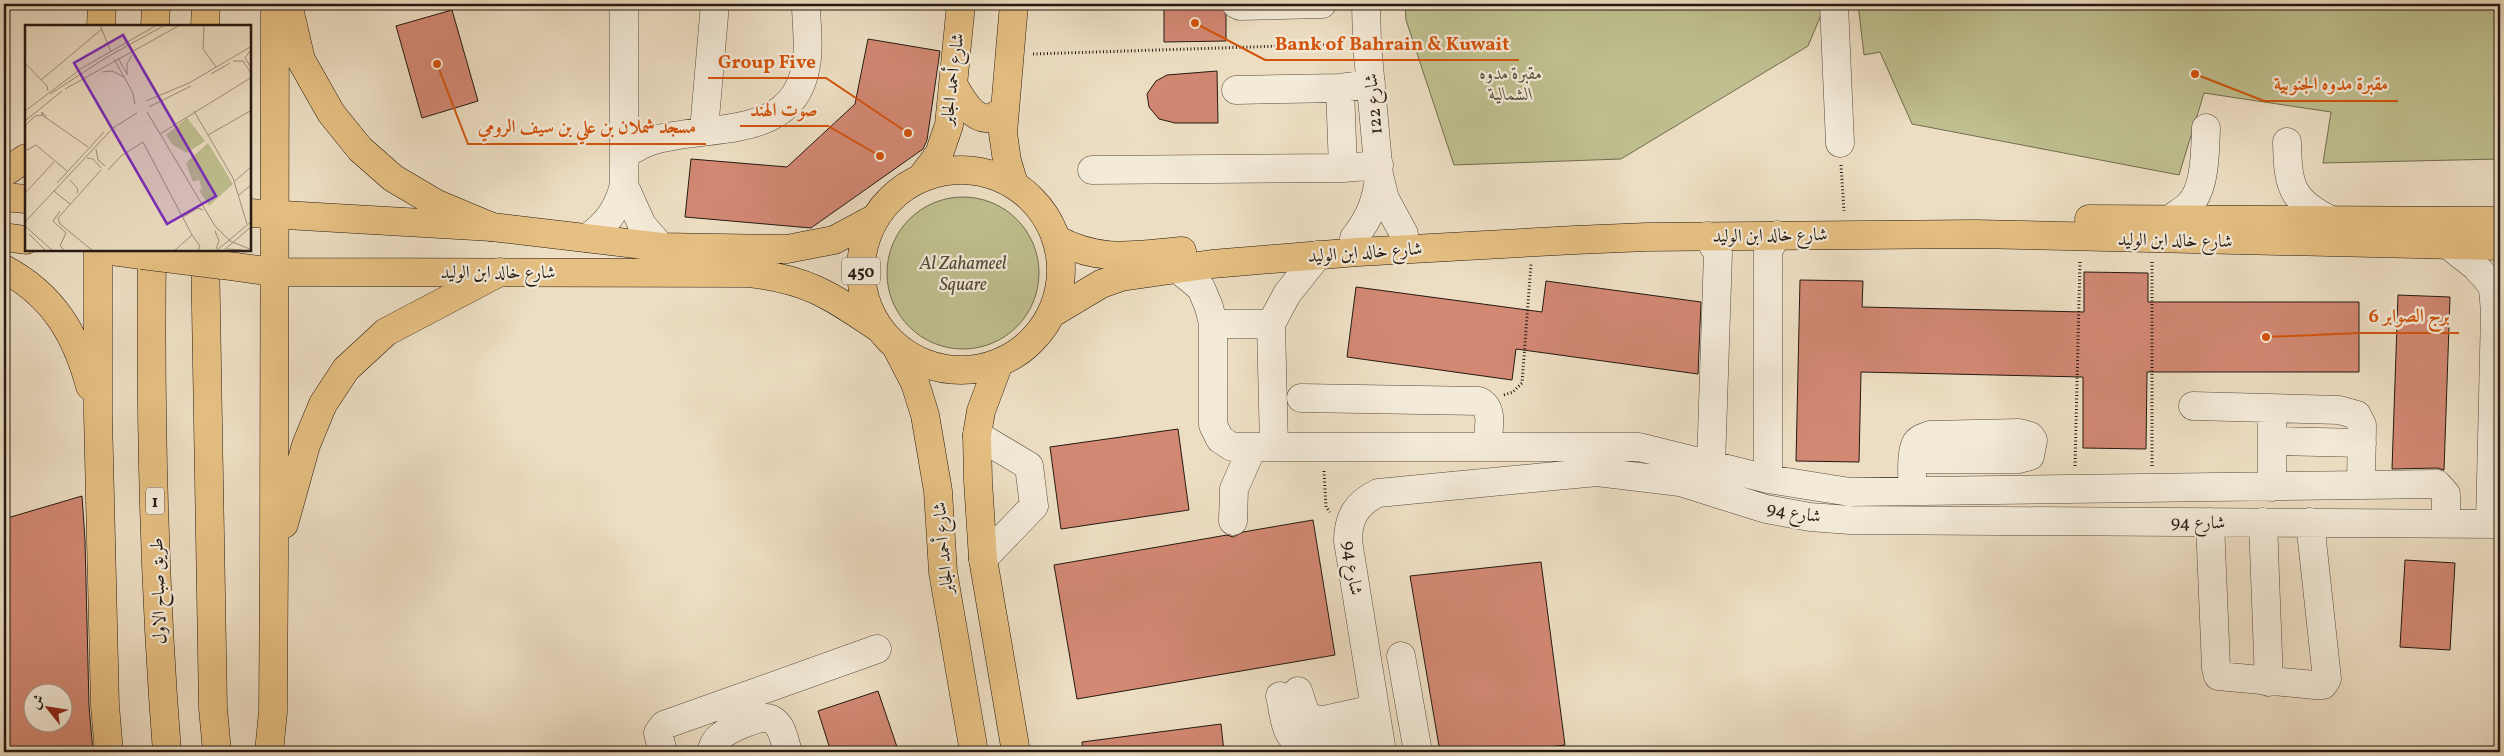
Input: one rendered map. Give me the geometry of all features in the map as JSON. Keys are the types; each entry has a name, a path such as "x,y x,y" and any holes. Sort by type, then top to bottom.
{"main road":[{"path":"101,25 102,4"},
{"path":"155,25 156,4"},
{"path":"205,25 206,4"},
{"path":"269,752 273,712 274,272 262,214 275,4"},
{"path":"288,4 301,60 331,113 360,149 401,183 437,204 492,227"},
{"name":"شارع أحمد الجابر","path":"921,178 939,154 948,125 961,4"},
{"path":"1014,4 1003,133 1007,161 1014,184"},
{"path":"953,84 966,106 980,116 990,118 1005,110"},
{"path":"4,173 25,159"},
{"name":"450","path":"958,169 996,176 1014,184 1040,208 1056,239 1061,269 1060,284 1051,314 1038,334 1020,351 999,363 978,369 957,371 936,368 915,360 888,339 868,309 862,286 861,262 866,239 875,218 903,188 921,178 939,172 958,169"},
{"path":"4,198 25,199"},
{"path":"262,214 492,227 661,247 787,249 834,240 875,218"},
{"name":"شارع خالد ابن الوليد","path":"1056,239 1076,249 1107,256 1404,234 1680,218 1845,219 2161,229 2500,246"},
{"name":"شارع خالد ابن الوليد","path":"1051,314 1101,284 1121,277 1212,264 1318,255 1575,240 1707,236 1975,234 2161,229 2331,220 2500,221"},
{"path":"4,237 25,240"},
{"path":"98,251 98,415 105,706 110,752"},
{"name":"شارع خالد ابن الوليد","path":"126,251 214,258 274,272 748,273 780,276 806,284 827,294 888,339"},
{"name":"طريق صباح الاول","path":"147,252 160,670 166,752"},
{"path":"214,258 213,679 217,752"},
{"path":"4,269 26,281 62,317 82,358 98,415"},
{"path":"274,562 306,445 323,404 346,369 386,332 500,272"},
{"name":"شارع أحمد الجابر","path":"888,339 915,383 925,415 938,491 943,572 971,751"},
{"path":"999,363 981,411 977,435 978,481 983,559 1016,752"},
{"path":"938,491 941,483 954,473 963,472 978,481"}],"street":[{"path":"587,238 608,221 616,210 624,185 624,4"},
{"path":"704,130 715,4"},
{"path":"624,155 650,141 704,130 759,123 771,117 791,100 803,77 806,64 806,4"},
{"path":"1236,4 1240,6 1322,4"},
{"name":"شارع 122","path":"1366,4 1367,44 1379,170 1385,199 1404,234"},
{"path":"1834,4 1840,143"},
{"path":"1236,90 1340,88 1371,84"},
{"path":"1340,88 1343,168"},
{"path":"2161,229 2190,205 2201,181 2205,162 2206,128"},
{"path":"2287,142 2291,187 2298,199 2313,212 2331,220"},
{"path":"1092,170 1343,168 1379,170"},
{"name":"شارع 122","path":"1354,238 1369,218 1375,204 1379,170"},
{"path":"624,185 642,225 661,247"},
{"path":"1768,479 1768,251 1777,235"},
{"path":"1707,236 1718,253 1711,464"},
{"name":"شارع 94","path":"1380,744 1348,541 1348,527 1355,510 1366,499 1378,493 1597,472 1680,482 1766,509 1810,517 1850,520 2446,522 2495,524 2495,312 2493,288 2475,266 2447,244"},
{"path":"1239,520 1234,489 1241,469 1264,448 1271,324 1287,294 1318,255"},
{"path":"1178,269 1201,288 1207,301 1213,324 1212,425 1220,439 1232,447 1264,448 1324,445 1638,447 1768,479 1850,492 2437,484 2446,494 2446,522"},
{"path":"1213,324 1271,324"},
{"path":"1301,398 1479,401 1486,404 1490,411 1487,445"},
{"path":"2193,406 2339,410 2357,415 2362,425 2362,485"},
{"path":"2272,408 2272,486"},
{"path":"977,435 1029,466 1034,506 983,559"},
{"path":"2272,441 2362,443"},
{"path":"1912,491 1914,459"},
{"path":"2152,489 2153,521"},
{"path":"2210,522 2216,668 2218,676 2269,682 2323,685 2327,679 2310,522"},
{"path":"2263,522 2269,682"},
{"path":"663,752 658,733 664,725 877,649"},
{"path":"1401,656 1418,752"},
{"path":"1374,709 1317,720 1306,715 1289,694 1290,735 1300,744 1380,744"},
{"path":"711,752 714,743 721,735 757,718 769,718 779,725 788,752"}],"path":[{"path":"1009,54 1367,44"},
{"path":"1840,143 1845,219"},
{"path":"2152,489 2161,229"},
{"path":"2075,489 2080,253"},
{"path":"1486,404 1498,396 1513,392 1522,383 1532,256"},
{"path":"1324,445 1323,488 1326,507 1348,527"}],"green space":[{"name":"مقبرة مدوه الشمالية","path":"1405,4 1823,4 1824,8 1808,46 1621,159 1454,165 1406,20"},
{"path":"1858,4 2500,4 2500,159 2323,163 2331,112 2204,93 2179,175 1912,124 1880,52 1864,55"},
{"name":"Al Zahameel Square","path":"963,197 992,203 1005,210 1016,220 1026,231 1033,244 1039,273 1033,302 1026,315 1016,326 1005,336 992,343 963,349 934,343 921,336 910,326 900,315 893,302 887,273 893,244 900,231 910,220 921,210 934,203"}],"building":[{"path":"1164,4 1221,4 1226,15 1226,41 1164,42"},
{"path":"452,10 478,101 422,118 396,26"},
{"path":"868,39 940,51 927,140 923,149 811,228 685,217 691,159 787,167 855,104"},
{"path":"1217,71 1218,123 1175,123 1159,119 1149,107 1147,94 1156,81 1167,75"},
{"path":"2084,272 2148,273 2148,302 2359,302 2359,372 2147,372 2146,449 2083,448 2083,377 1861,372 1859,462 1796,461 1800,280 1863,281 1862,307 2084,312"},
{"path":"1546,281 1701,302 1698,374 1516,349 1512,380 1347,357 1356,287 1542,312"},
{"path":"2398,295 2450,297 2444,470 2437,468 2392,469"},
{"path":"1178,429 1189,510 1061,529 1050,447"},
{"path":"82,496 85,540 89,706 93,752 4,752 4,519"},
{"path":"1313,520 1335,655 1077,699 1054,565 1227,535 1233,537 1243,532"},
{"path":"2405,560 2455,563 2450,650 2400,647"},
{"path":"1541,562 1565,745 1508,752 1440,752 1410,576"},
{"path":"878,691 897,747 881,752 831,752 818,711"},
{"path":"1221,724 1224,752 1083,752 1082,742"}],"place":[{"name":"Bank of Bahrain & Kuwait","path":"1195,23"},
{"name":"مسجد شملان بن علي بن سيف الرومي","path":"437,64"},
{"name":"مقبرة مدوه الجنوبية","path":"2195,74"},
{"name":"Group Five","path":"908,133"},
{"name":"صوت الهند","path":"880,156"},
{"name":"برج الصوابر 6","path":"2266,337"}]}
